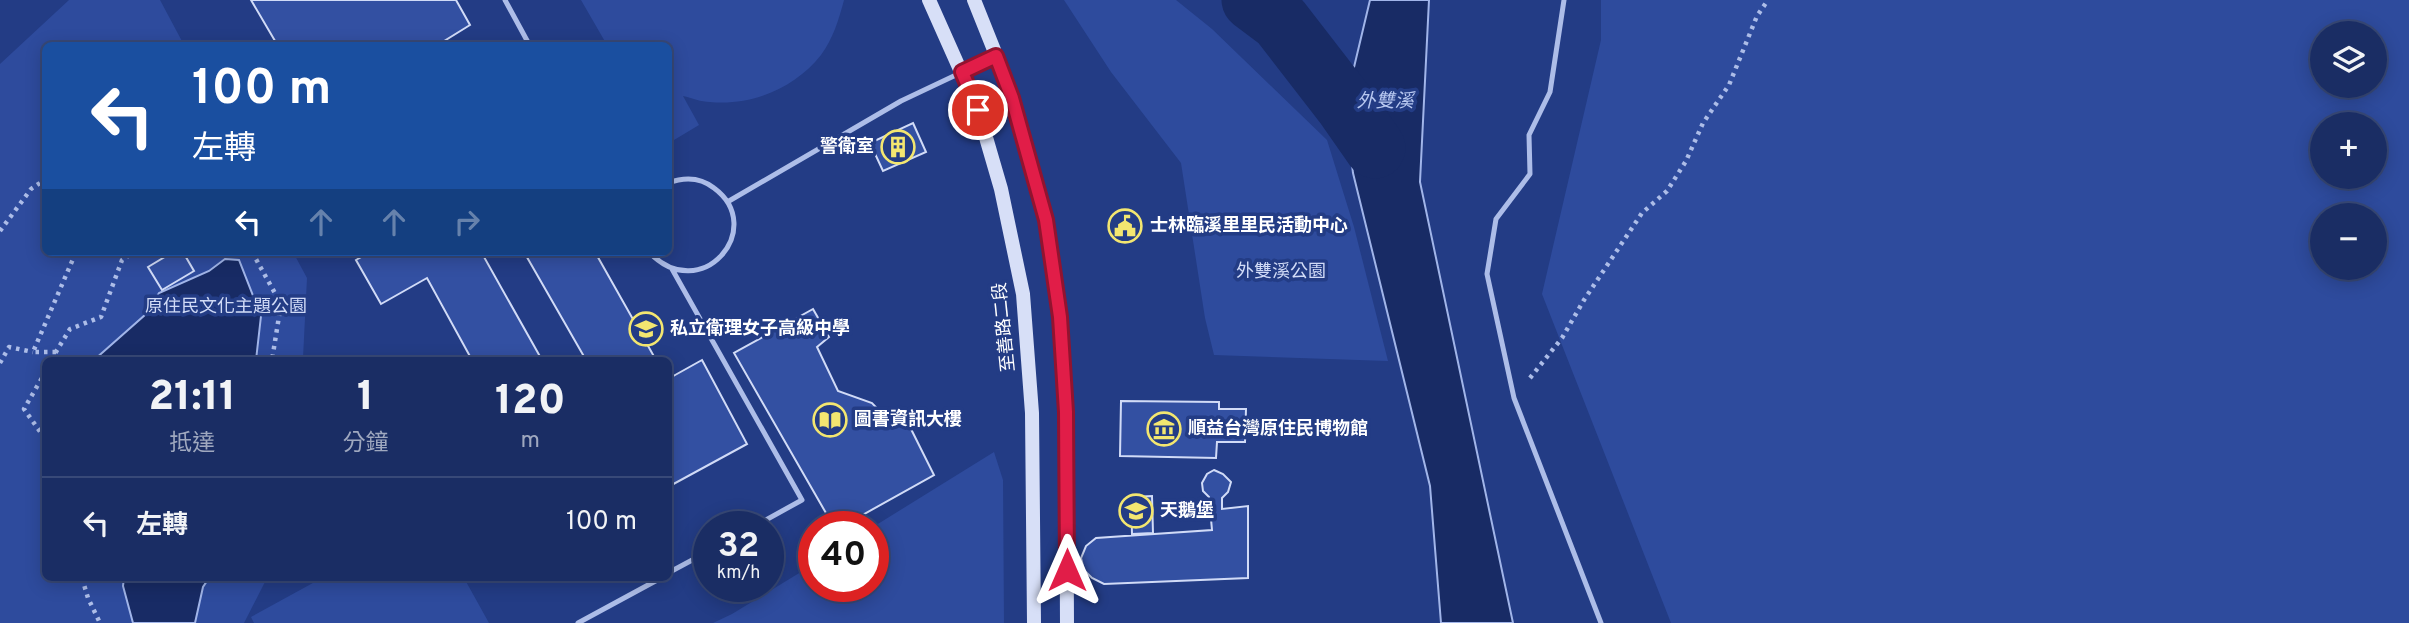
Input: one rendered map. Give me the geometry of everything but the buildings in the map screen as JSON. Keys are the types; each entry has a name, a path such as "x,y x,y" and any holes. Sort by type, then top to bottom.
{"street":[{"name":"至善路二段","path":"929,0 978,110 1001,189 1023,294 1032,413 1034,623"},
{"path":"974,0 1012,98 1046,220 1060,317 1066,412 1067,623"}],"lane":[{"path":"505,0 528,42"},
{"path":"1564,0 1550,92 1529,135 1530,174 1496,219 1487,274 1514,398 1601,623"},
{"path":"729,201 901,101 996,56"},
{"path":"653,256 672,269 687,272 702,270 716,262 726,250 732,236 734,220 729,201 709,184 695,179 672,182"},
{"path":"672,269 802,500 782,511"},
{"path":"672,571 693,560"},
{"path":"578,623 655,581"}],"path":[{"path":"1514,398 1562,338 1642,213 1667,191 1686,161 1703,123 1729,85 1757,16 1768,0"},
{"path":"0,231 31,189 42,182"},
{"path":"33,352 74,256"},
{"path":"53,357 70,329 101,317 122,260 128,256"},
{"path":"254,256 281,304 272,357"},
{"path":"0,363 9,347 33,352 56,352"},
{"path":"42,378 24,409 42,434"},
{"path":"83,581 100,623"}],"green space":[{"name":"原住民文化主題公園","path":"69,0 160,0 182,42 42,42 42,256 295,256 307,278 303,357 42,357 42,581 265,581 244,623 0,623 0,64"},
{"path":"581,0 844,0 825,49 799,77 772,92 741,101 707,102 683,96 699,125 672,141 672,42 605,42"},
{"name":"外雙溪公園","path":"1064,0 1176,0 1212,29 1327,140 1354,227 1388,361 1214,355 1205,318 1181,163 1111,72"},
{"path":"1601,0 2409,0 2409,623 1671,623 1542,294 1601,40"},
{"path":"994,452 1003,480 1004,623 713,623 752,602 784,602 784,582 798,574 798,602 889,602 889,517"},
{"path":"317,581 466,581 489,623 254,623 251,617"}],"water":[{"name":"外雙溪","path":"1370,0 1429,0 1420,182 1513,623 1441,623 1430,486 1353,173 1345,105"},
{"path":"225,259 239,260 261,316 256,357 97,357 146,314 159,293 209,271"},
{"path":"124,581 207,581 203,587 195,623 133,623"}],"waterway":[{"name":"外雙溪","path":"1252,0 1280,21 1375,148"}],"place":[{"name":"警衛室","path":"898,147"},
{"name":"士林臨溪里里民活動中心","path":"1125,226"},
{"name":"私立衛理女子高級中學","path":"646,329"},
{"name":"圖書資訊大樓","path":"830,420"},
{"name":"順益台灣原住民博物館","path":"1164,429"},
{"name":"天鵝堡","path":"1136,511"}],"route":[{"path":"978,110 962,72 996,56 1012,98 1046,220 1060,317 1066,412 1067,570"}]}
